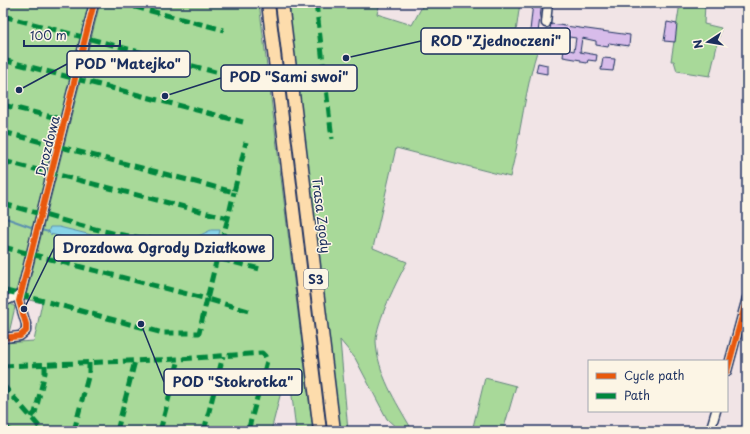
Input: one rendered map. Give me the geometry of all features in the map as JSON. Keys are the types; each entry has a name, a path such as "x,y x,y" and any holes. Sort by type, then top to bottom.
{"highway":[{"name":"S3","path":"268,3 320,431"},
{"name":"Trasa Zgody","path":"282,3 334,431"}],"street":[{"name":"Drozdowa","path":"3,338 20,336 26,330 26,324 20,306 21,294 94,3"},
{"path":"546,23 548,3"},
{"path":"3,302 21,294"},
{"path":"728,367 747,298"},
{"path":"710,431 716,412"}],"green space":[{"path":"3,3 89,3 17,292 5,297 3,297"},
{"path":"100,3 259,3 313,431 296,431 291,387 282,388 271,431 3,431 3,343 34,341 42,303 25,299"},
{"path":"272,3 278,3 330,431 324,431"},
{"path":"288,3 380,3 377,14 412,25 424,3 520,3 515,39 517,47 524,48 539,45 530,78 510,177 396,148 373,248 407,262 383,312 376,341 377,353 384,376 388,387 411,428 408,431 399,430 387,419 355,358 340,340 348,431 340,431"},
{"path":"680,3 705,3 704,24 721,28 710,76 677,71 674,61 671,61"},
{"path":"10,303 15,307 9,333 3,336 5,309 3,305"},
{"path":"485,378 516,386 503,431 472,431"}],"water":[{"path":"50,227 59,227 104,238 141,242 165,242 192,239 211,230 220,230 215,250 212,252 204,248 162,252 123,250 50,234 48,232"}],"building":[{"path":"533,3 542,3 538,32 530,31"},
{"path":"667,22 677,24 675,42 664,41"},
{"path":"551,24 630,35 629,46 609,43 608,47 596,45 596,41 582,38 580,52 597,55 596,61 588,60 587,63 581,62 581,60 563,57 564,49 574,51 576,38 549,34"},
{"path":"603,58 615,59 613,71 601,70"},
{"path":"538,63 547,65 547,74 536,72"}],"waterway":[{"path":"3,217 31,227"},
{"path":"41,230 49,232"}],"marked path":[{"path":"120,3 224,30"},
{"path":"316,3 332,139"},
{"path":"3,16 223,74"},
{"path":"3,60 243,122"},
{"path":"3,105 65,120"},
{"path":"3,132 234,192 246,142"},
{"path":"3,161 228,218 234,192"},
{"path":"3,204 100,230 159,239"},
{"path":"228,218 217,258 260,269"},
{"path":"3,247 207,299 199,333 163,333 3,290"},
{"path":"217,258 207,299 252,312"},
{"path":"3,366 179,359 262,353 267,361 248,431"},
{"path":"204,431 223,356"},
{"path":"160,431 179,359"},
{"path":"117,431 135,361"},
{"path":"74,431 89,373 89,363"},
{"path":"31,417 35,413 45,373 45,365"},
{"path":"3,385 43,431"},
{"path":"3,423 10,431"}],"cycle path":[{"path":"3,338 20,336 26,331 26,324 19,301 94,3"},
{"path":"728,367 747,298"}],"place":[{"name":"ROD \"Zjednoczeni\"","path":"346,58"},
{"name":"POD \"Matejko\"","path":"19,90"},
{"name":"POD \"Sami swoi\"","path":"165,96"},
{"name":"Drozdowa Ogrody Działkowe","path":"24,309"},
{"name":"POD \"Stokrotka\"","path":"141,324"}]}
